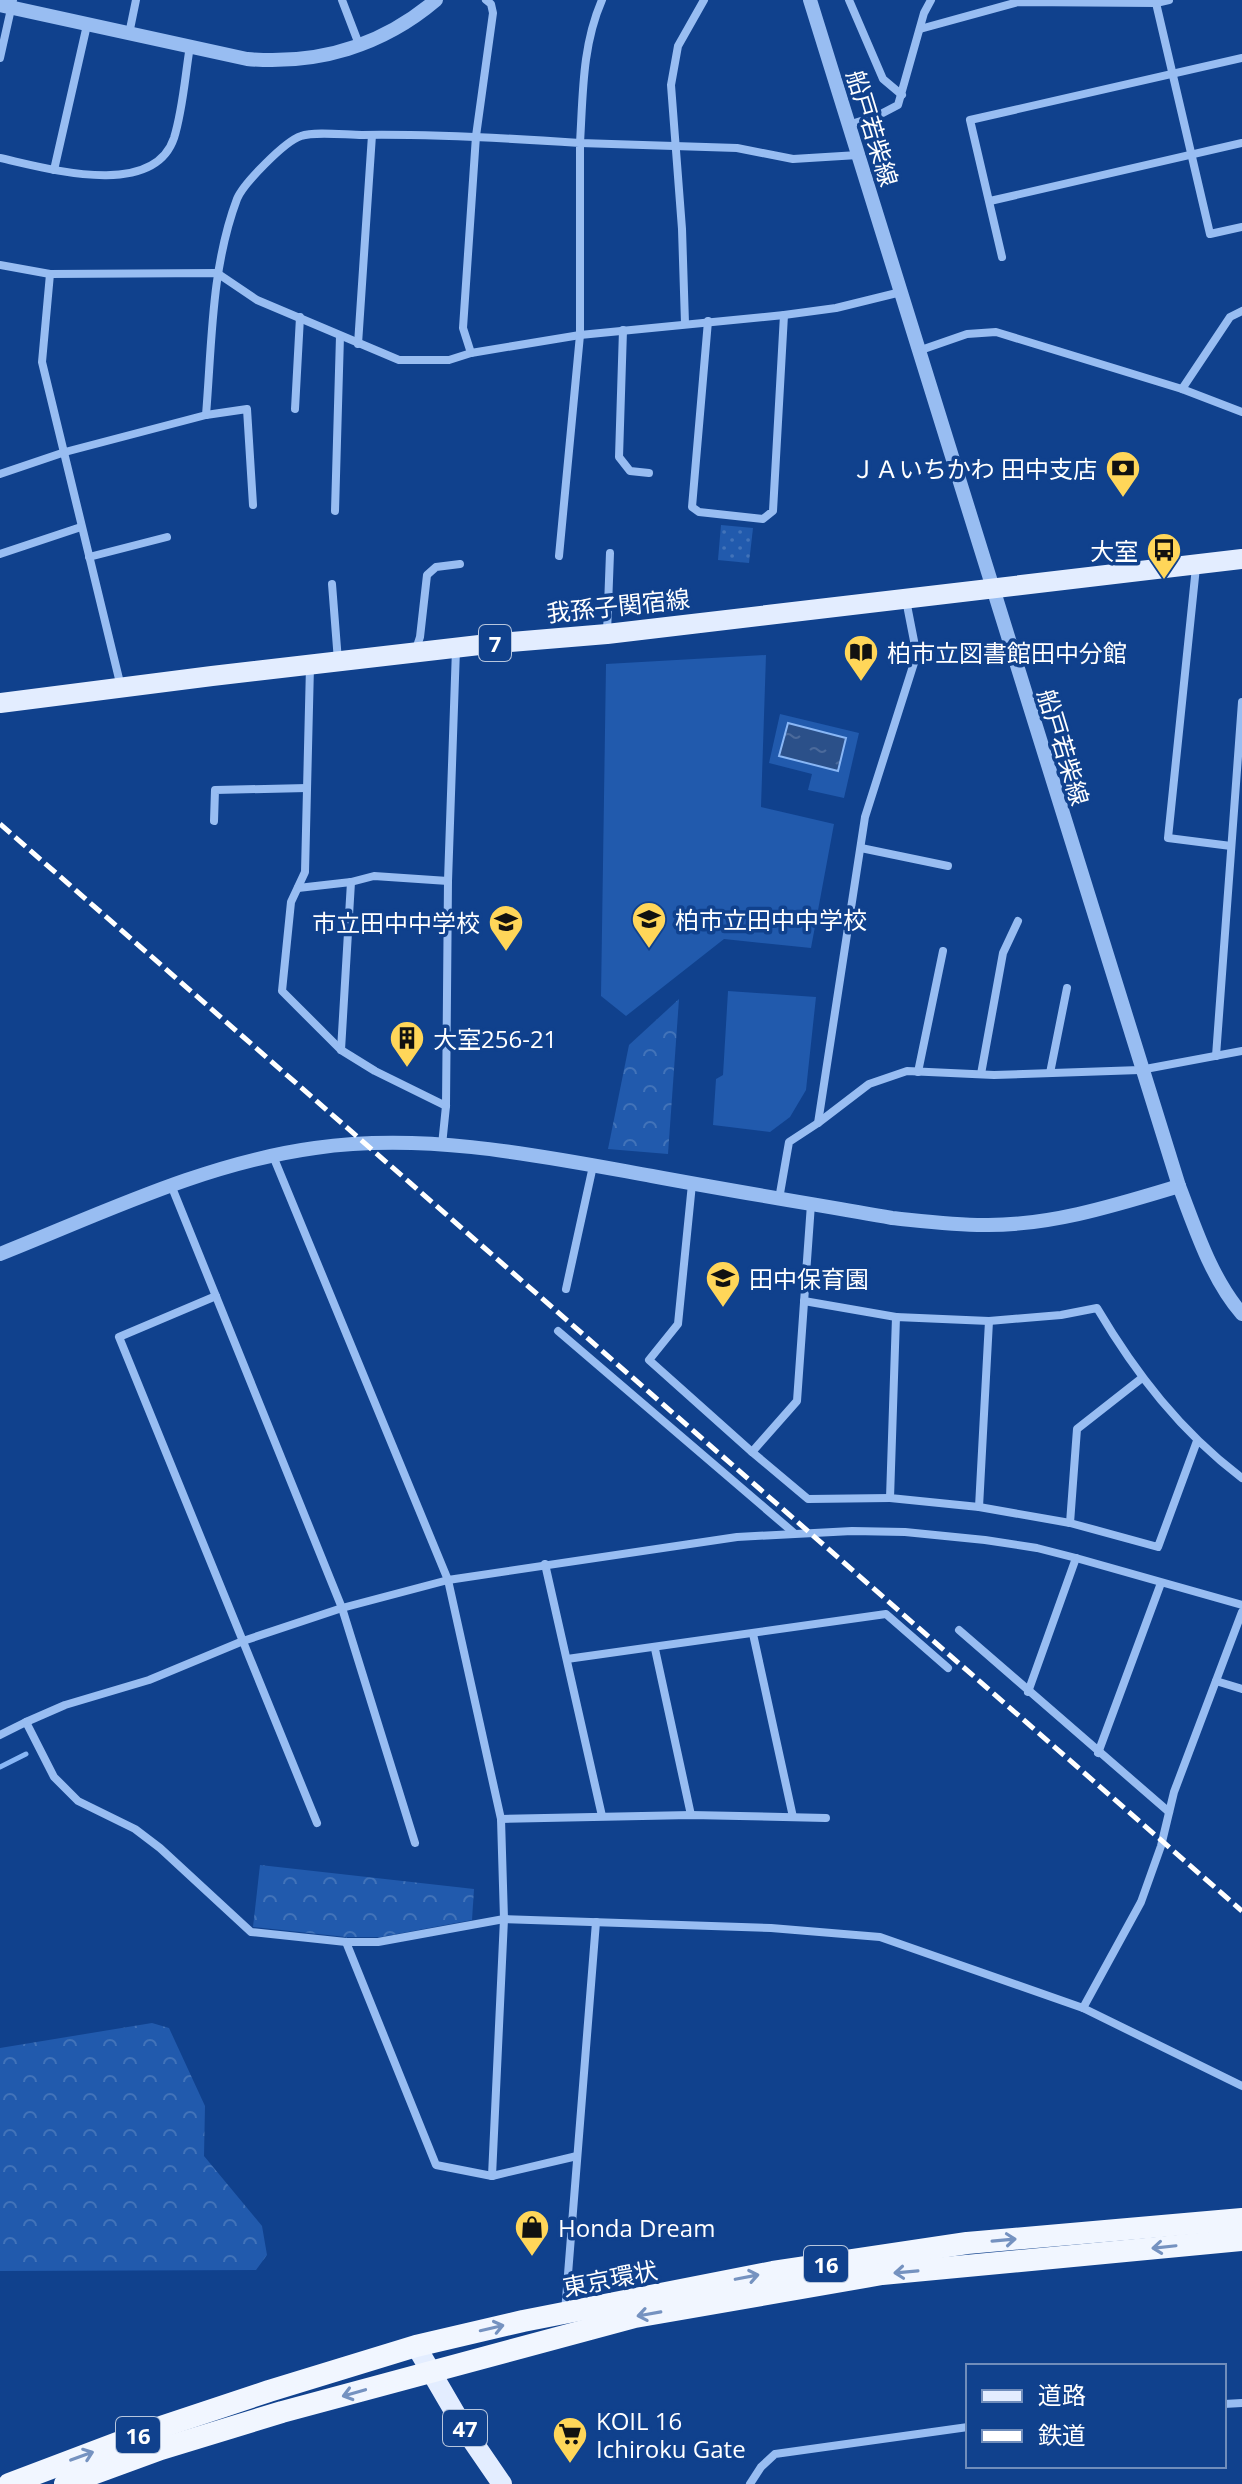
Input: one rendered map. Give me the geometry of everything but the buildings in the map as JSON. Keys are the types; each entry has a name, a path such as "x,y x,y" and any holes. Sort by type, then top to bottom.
{"highway":[{"name":"東京環状","path":"9,2484 209,2411 416,2346 565,2313 773,2272 967,2243 1242,2219"},
{"name":"東京環状","path":"65,2484 176,2444 429,2371 635,2317 882,2274 1242,2240"}],"main road":[{"name":"我孫子関宿線","path":"0,703 415,652 607,634 1242,559"},
{"name":"47","path":"416,2346 502,2484"}],"street":[{"path":"129,34 136,0"},
{"path":"342,0 360,47"},
{"path":"0,58 8,4 87,25 247,59 271,61 332,55 360,47 395,29 436,0"},
{"path":"471,353 463,328 476,136 493,13 491,4 486,0"},
{"path":"559,556 580,335 580,143 585,56 602,0"},
{"path":"685,323 682,229 671,85 678,46 704,0"},
{"name":"船戸若柴線","path":"810,0 1140,1070 1202,1244 1226,1296 1242,1314"},
{"path":"849,0 883,79 902,95"},
{"path":"848,125 898,105 931,0"},
{"path":"920,29 1018,2 1156,3 1169,0"},
{"path":"1156,3 1210,234 1242,227"},
{"path":"54,170 87,25"},
{"path":"0,158 75,175 137,172 151,168 161,160 174,139 190,46"},
{"path":"1002,257 970,120 1242,58"},
{"path":"206,415 217,273 238,197 245,186 290,142 302,135 476,136 737,148 793,159 858,155"},
{"path":"358,344 372,135"},
{"path":"990,201 1242,143"},
{"path":"0,265 50,274 217,273 257,300 399,360 449,360 471,353 580,335 836,308 901,292"},
{"path":"50,274 42,362 121,688"},
{"path":"1182,389 1230,317 1242,311"},
{"path":"708,321 692,507 699,512 763,519 773,511 784,315"},
{"path":"295,409 300,317"},
{"path":"623,330 619,457 630,471 649,473"},
{"path":"918,351 967,334 996,332 1182,389 1242,412"},
{"path":"335,511 340,336"},
{"path":"0,474 65,452 206,415 247,409 253,505"},
{"path":"0,554 81,527"},
{"path":"89,557 167,537"},
{"path":"607,634 610,553"},
{"path":"415,652 420,637 427,575 436,567 460,564"},
{"path":"1196,564 1168,838 1231,846"},
{"path":"332,584 338,662"},
{"path":"818,1123 865,817 914,663 915,646 906,599"},
{"path":"442,1145 446,1106 448,881 456,648"},
{"path":"310,665 305,872 291,902 282,991 341,1050 375,1071 446,1106"},
{"path":"1216,1056 1242,702"},
{"path":"214,821 215,790 307,788"},
{"path":"861,848 948,866"},
{"path":"298,888 374,876 448,881"},
{"path":"341,1050 351,882"},
{"path":"981,1074 1003,953 1018,921"},
{"path":"918,1072 943,951"},
{"path":"1050,1073 1067,988"},
{"path":"779,1199 789,1142 869,1084 907,1071 981,1074 1140,1070 1242,1051"},
{"path":"0,1254 171,1185 226,1167 273,1156 347,1145 394,1142 508,1152 916,1221 987,1225 1043,1221 1179,1186"},
{"path":"273,1156 448,1580 501,1819 504,1919 492,2176"},
{"path":"566,1289 593,1166"},
{"path":"692,1184 678,1324 649,1360 808,1499 890,1498 979,1507 1070,1523 1158,1547 1197,1441"},
{"path":"171,1185 342,1608 415,1843"},
{"path":"752,1452 797,1401 811,1204"},
{"path":"216,1296 119,1337 317,1823"},
{"path":"804,1301 896,1317 989,1321 1061,1315 1097,1308 1142,1378 1197,1441 1242,1478"},
{"path":"890,1498 896,1317"},
{"path":"979,1507 989,1321"},
{"path":"558,1331 794,1533"},
{"path":"1070,1523 1077,1429 1142,1378"},
{"path":"0,1735 65,1705 149,1680 243,1641 342,1608 448,1580 737,1537 905,1532 985,1540 1037,1548 1242,1605"},
{"path":"1028,1692 1076,1558"},
{"path":"545,1564 602,1816"},
{"path":"1098,1753 1161,1583"},
{"path":"1083,2008 1141,1902 1161,1846 1174,1792 1242,1612"},
{"path":"567,1659 886,1614 948,1668"},
{"path":"959,1630 1169,1812"},
{"path":"753,1634 793,1817"},
{"path":"655,1649 691,1815"},
{"path":"1216,1681 1242,1689"},
{"path":"26,1722 54,1777 78,1801 135,1829 251,1932 346,1942 378,1942 504,1919 787,1929 880,1937 1083,2008 1242,2086"},
{"path":"501,1819 691,1815 826,1818"},
{"path":"560,2337 565,2313 596,1922"},
{"path":"346,1942 436,2165 492,2176 577,2156"},
{"path":"750,2484 761,2467 775,2454 966,2427"}],"green space":[{"path":"721,525 753,528 749,563 718,560"},
{"path":"766,655 761,807 834,824 811,948 724,939 626,1016 601,996 606,664"},
{"path":"780,714 859,733 844,798 808,790 812,774 769,763"},
{"path":"728,991 816,997 806,1090 790,1117 770,1132 713,1125 716,1079 723,1075"},
{"path":"679,999 668,1154 608,1149 629,1045"},
{"path":"260,1865 474,1889 472,1920 381,1937 346,1937 253,1927"},
{"path":"152,2023 169,2028 205,2106 204,2156 262,2226 267,2255 256,2270 0,2271 0,2048"}],"water":[{"path":"788,723 846,738 838,771 779,756"}],"waterway":[{"path":"0,1767 26,1754"}],"railway":[{"path":"0,824 1242,1911"}],"place":[{"name":"ＪＡいちかわ 田中支店","path":"1123,499"},
{"name":"大室","path":"1164,581"},
{"name":"柏市立図書館田中分館","path":"861,683"},
{"name":"柏市立田中中学校","path":"649,950"},
{"name":"市立田中中学校","path":"506,953"},
{"name":"大室256-21","path":"407,1069"},
{"name":"田中保育園","path":"723,1309"},
{"name":"Honda Dream","path":"532,2258"},
{"name":"KOIL 16 Ichiroku Gate","path":"570,2465"}]}
